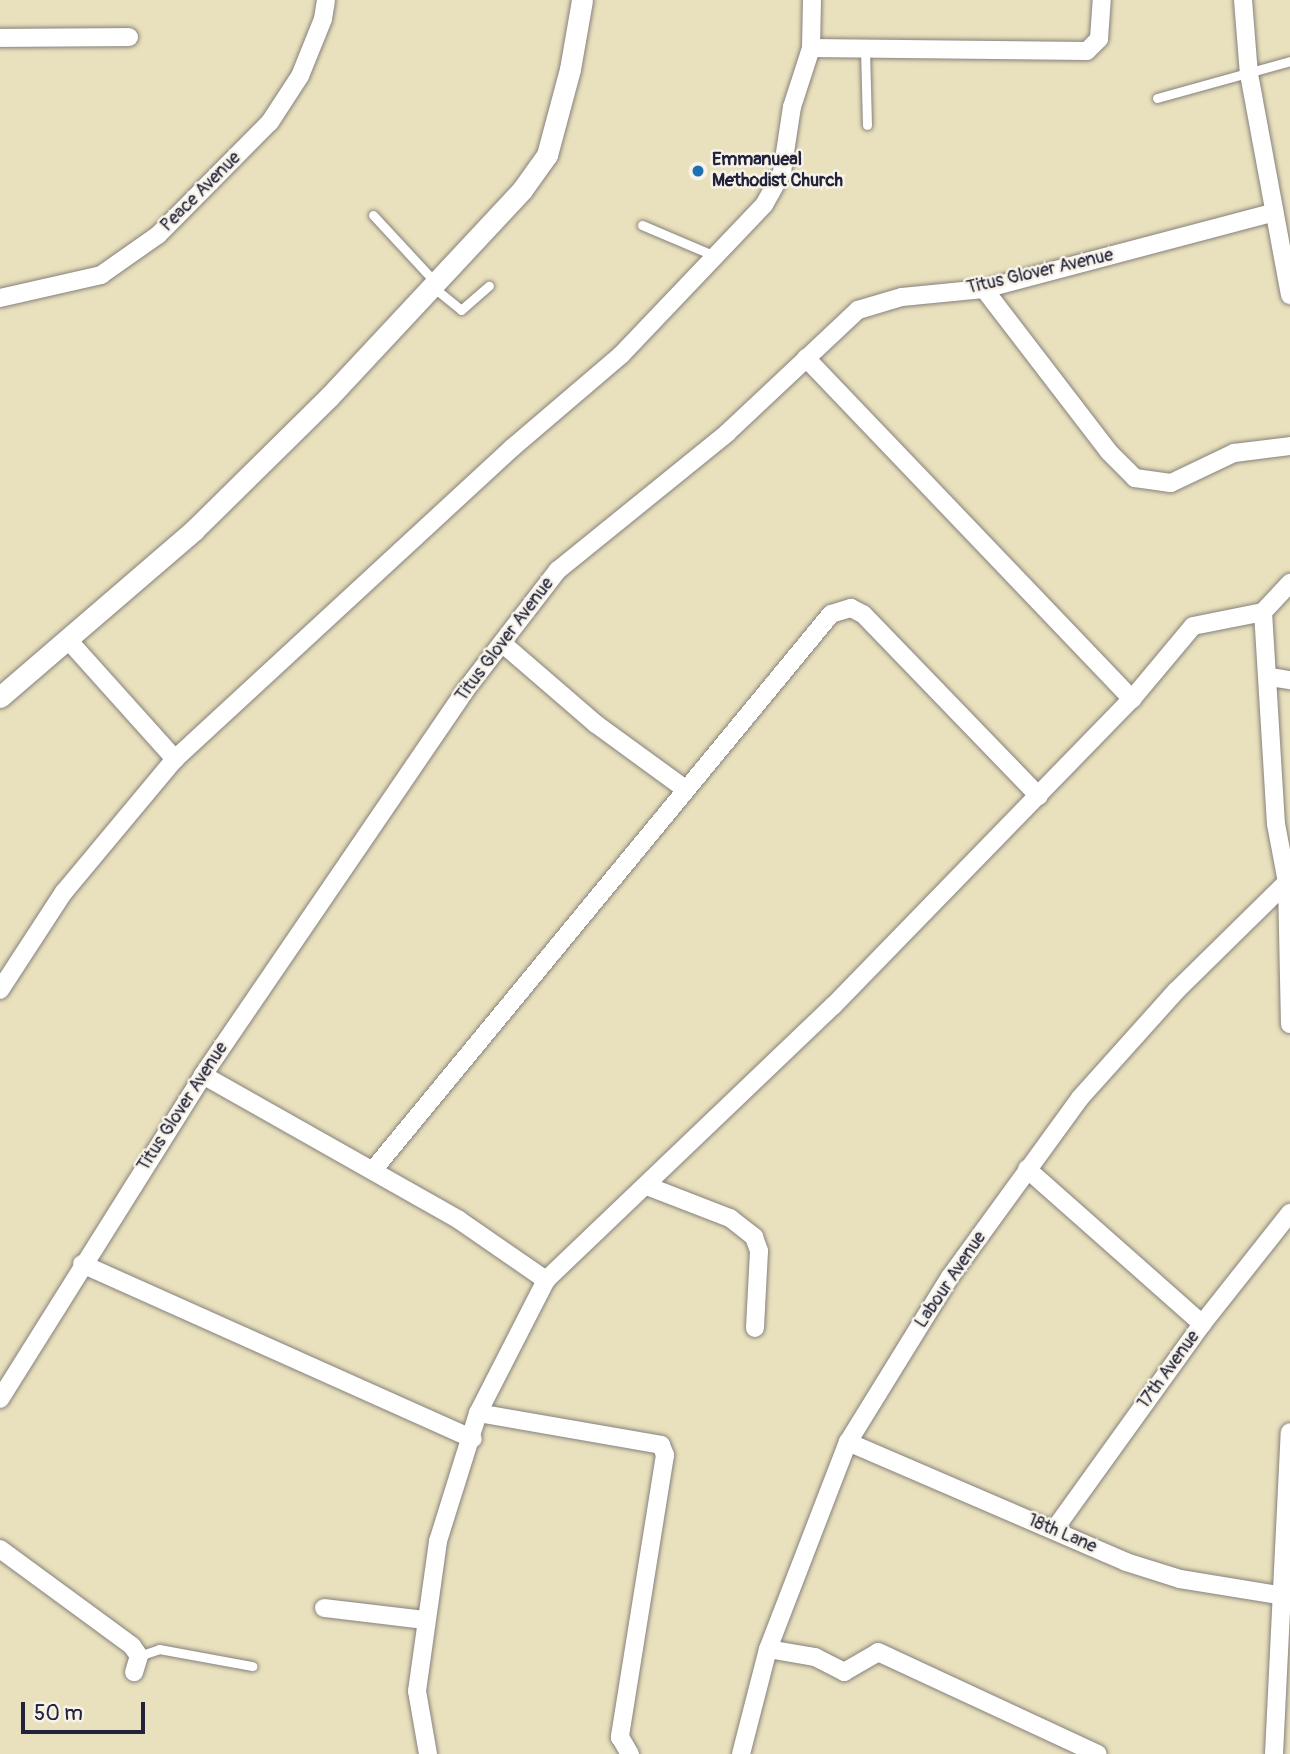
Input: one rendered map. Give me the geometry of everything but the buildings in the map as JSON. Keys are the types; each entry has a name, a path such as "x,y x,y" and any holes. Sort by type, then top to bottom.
{"street":[{"name":"Peace Avenue","path":"0,298 101,275 158,235 270,122 300,76 323,19 326,0"},
{"path":"0,698 194,530 435,285 522,190 547,155 570,69 582,0"},
{"path":"0,990 64,892 175,759 512,448 621,355 775,189 792,107 811,48 812,0"},
{"path":"811,48 1087,51 1099,38 1102,0"},
{"path":"1242,0 1250,74 1272,213 1290,295"},
{"path":"0,38 129,37"},
{"name":"Titus Glover Avenue","path":"0,1399 82,1264 203,1075 502,643 558,570 727,433 858,310 873,304 984,289 1272,213"},
{"path":"984,289 1110,452 1135,478 1171,483 1234,453 1290,446"},
{"path":"806,358 1132,699"},
{"path":"428,1754 417,1691 424,1620 438,1541 473,1439 478,1413 546,1280 648,1186 1039,796 1132,699 1193,626 1262,611 1290,583"},
{"path":"374,1169 831,614 851,608 863,614 1039,796"},
{"path":"1262,611 1287,881 1290,1024"},
{"path":"69,641 175,759"},
{"path":"502,643 596,724 685,789"},
{"path":"1270,677 1290,680"},
{"name":"Labour Avenue","path":"741,1754 768,1649 848,1442 950,1277 1065,1116 1132,1040 1287,881"},
{"path":"203,1075 374,1169 546,1280"},
{"path":"1027,1169 1202,1324"},
{"path":"648,1186 730,1218 754,1237 760,1251 755,1328"},
{"name":"17th Avenue","path":"1055,1530 1202,1324 1290,1213"},
{"path":"82,1264 473,1439"},
{"path":"478,1413 661,1445 665,1455 620,1737 630,1754"},
{"path":"1274,1754 1287,1598 1290,1432"},
{"name":"18th Lane","path":"848,1442 1055,1530 1180,1579 1287,1598"},
{"path":"0,1549 132,1646 136,1664"},
{"path":"324,1608 424,1620"},
{"path":"768,1649 815,1657 844,1672 878,1652 1098,1754"}],"lane":[{"path":"864,49 867,125"},
{"path":"1157,98 1290,61"},
{"path":"373,215 461,310 489,286"},
{"path":"642,225 715,256"},
{"path":"136,1664 159,1649 252,1666"}],"place":[{"name":"Emmanueal Methodist Church","path":"698,171"}]}
